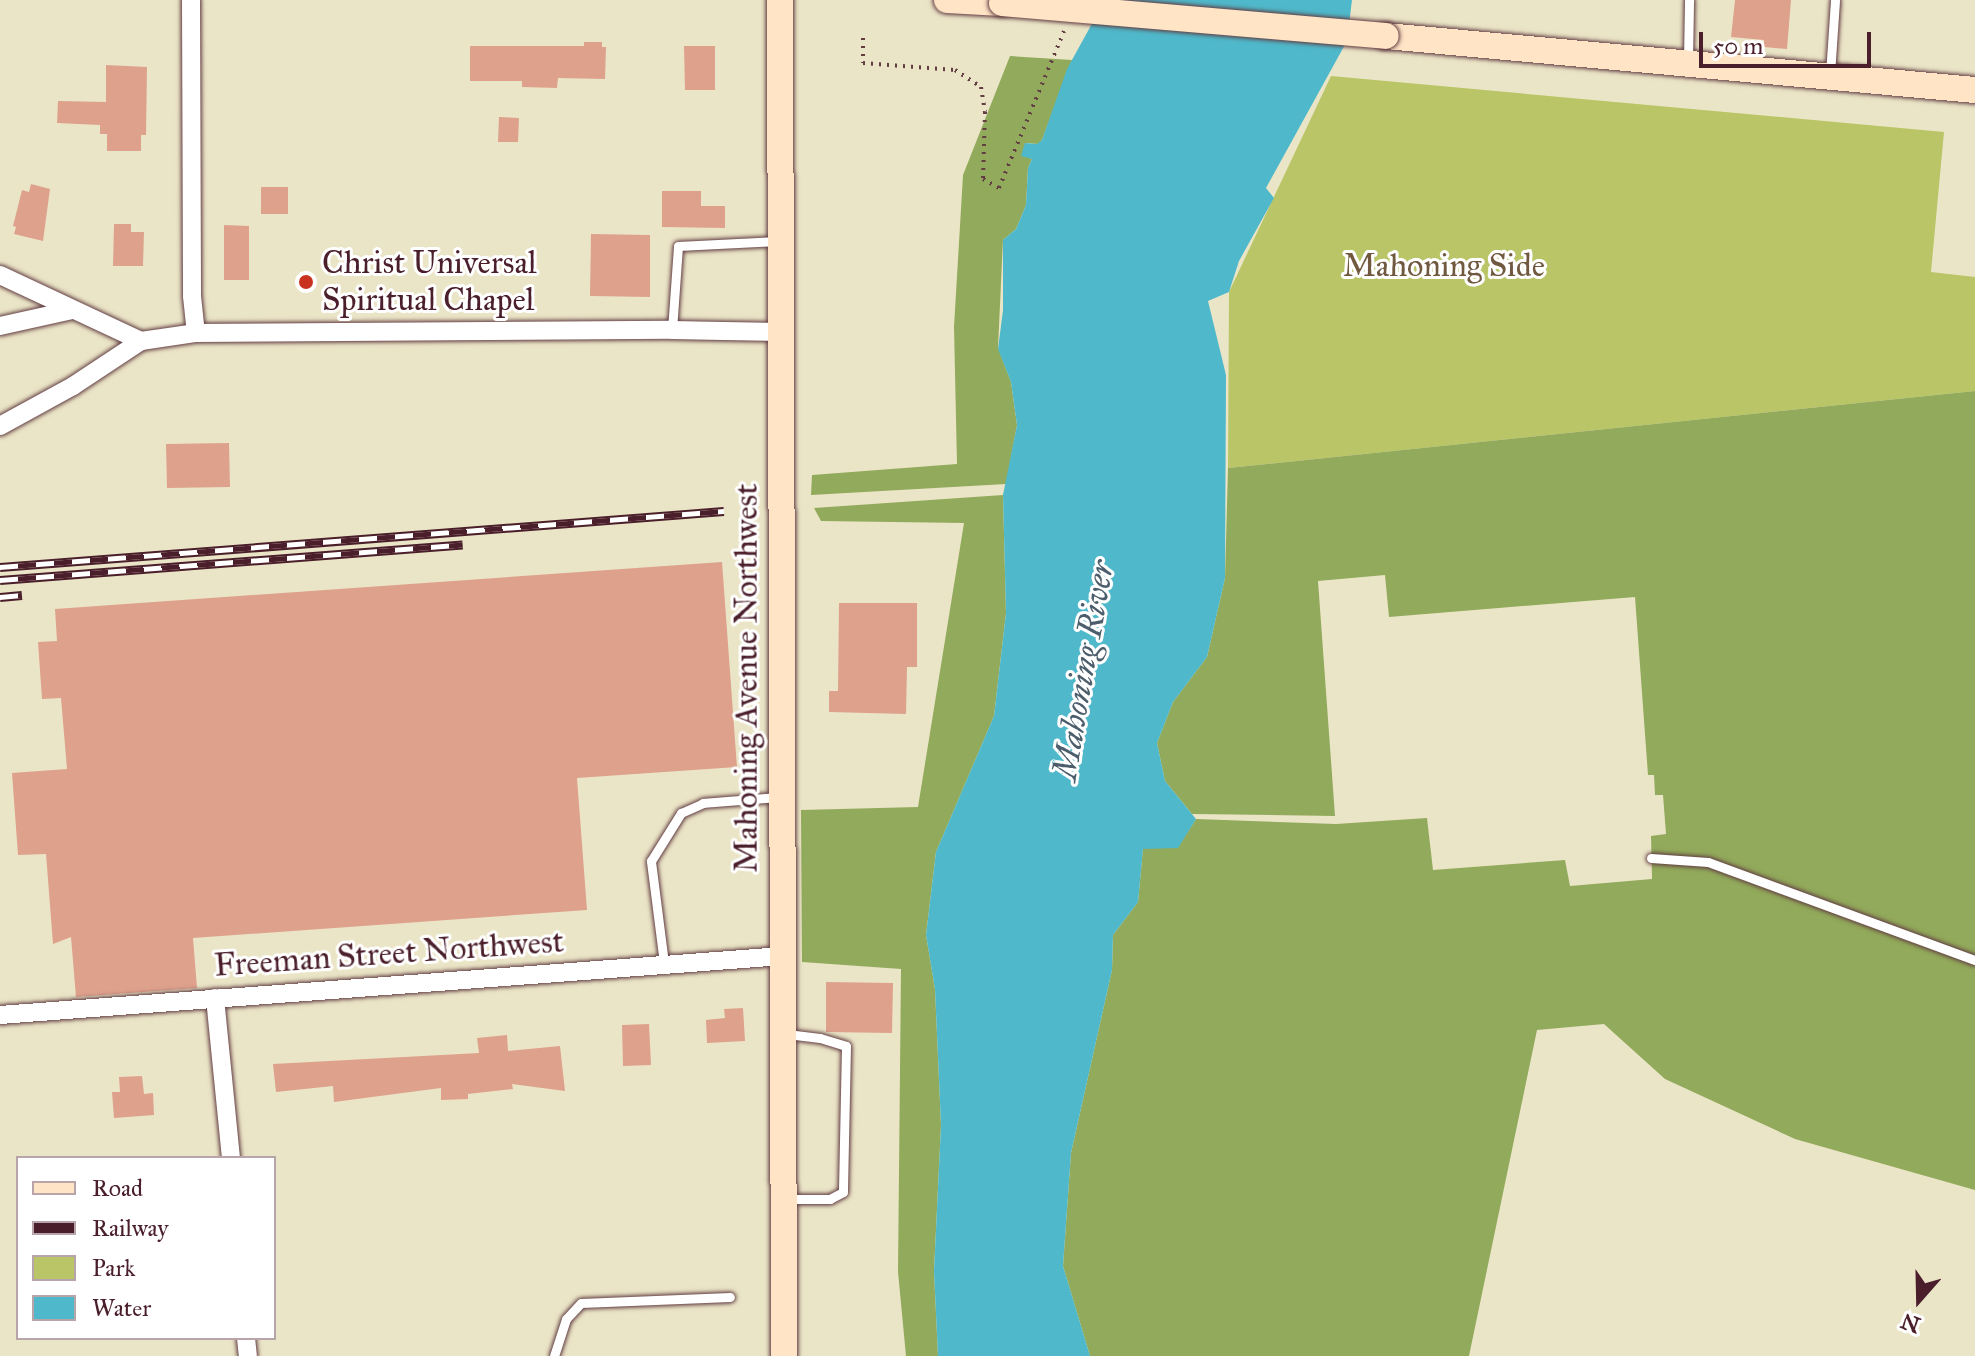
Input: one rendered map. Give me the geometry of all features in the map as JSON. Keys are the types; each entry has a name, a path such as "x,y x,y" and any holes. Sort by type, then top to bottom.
{"main road":[{"name":"Mahoning Avenue Northwest","path":"780,0 778,241 781,332 784,1356"},
{"path":"947,0 1386,36 1975,90"}],"street":[{"path":"191,0 192,296 196,333"},
{"path":"0,275 141,341"},
{"path":"0,326 72,310"},
{"path":"0,426 73,386 141,341 196,333 781,332"},
{"name":"Freeman Street Northwest","path":"0,1015 782,956"},
{"path":"215,998 231,1156"}],"lane":[{"path":"1688,64 1689,0"},
{"path":"1830,77 1835,0"},
{"path":"672,330 678,246 778,241"},
{"path":"664,963 651,861 681,813 703,803 783,797"},
{"path":"1651,858 1708,862 1975,960"},
{"path":"783,1034 820,1038 846,1046 843,1192 830,1199 784,1199"},
{"path":"554,1356 566,1319 581,1303 730,1297"}],"path":[{"path":"863,38 863,63 955,70 981,87 985,112 983,179 999,188 1053,55"}],"green space":[{"path":"1010,56 1072,60 1042,140 1038,144 1026,143 1032,159 1028,168 1026,205 1016,229 1003,240 998,348 1011,382 1017,425 1006,484 811,495 812,475 957,464 954,327 963,175"},
{"name":"Mahoning Side","path":"1331,76 1944,132 1931,272 1975,277 1975,391 1228,468 1229,292"},
{"path":"1975,391 1975,1190 1795,1139 1665,1079 1604,1024 1537,1030 1469,1356 1090,1356 1063,1266 1071,1153 1112,970 1113,935 1138,902 1143,848 1178,847 1196,819 1336,824 1427,818 1433,870 1565,860 1570,886 1652,879 1651,836 1666,834 1663,795 1655,795 1654,775 1648,775 1635,597 1389,617 1385,575 1318,581 1335,816 1192,814 1165,781 1157,743 1173,702 1207,657 1225,578 1228,468"},
{"path":"1003,495 1006,613 994,716 936,852 926,935 935,989 941,1125 934,1271 938,1356 906,1356 898,1272 901,969 802,962 801,810 918,807 964,523 821,521 814,508"}],"water":[{"name":"Mahoning River","path":"1105,0 1352,0 1347,41 1266,188 1274,198 1239,261 1229,292 1208,301 1226,375 1225,578 1207,657 1173,702 1157,743 1165,781 1196,819 1178,848 1143,849 1138,902 1113,935 1112,970 1071,1153 1063,1266 1090,1356 938,1356 934,1271 941,1125 935,989 926,935 936,852 994,716 1006,613 1003,495 1017,425 1011,382 998,349 1003,310 1003,240 1016,229 1026,205 1028,168 1032,159 1021,156 1025,143 1037,144 1042,140 1067,69"}],"building":[{"path":"1735,0 1791,0 1787,49 1764,47 1764,40 1731,37"},
{"path":"584,42 602,42 602,47 606,47 605,79 558,78 557,88 522,87 522,81 470,81 470,46 584,46"},
{"path":"684,46 715,46 715,90 685,90"},
{"path":"106,65 147,67 146,135 141,135 141,151 107,151 107,134 100,134 100,125 57,123 58,101 106,102"},
{"path":"499,117 519,118 518,142 498,142"},
{"path":"31,184 50,189 43,241 14,234 16,227 13,226 22,190 29,192"},
{"path":"261,187 288,187 288,214 261,214"},
{"path":"662,191 701,191 701,206 725,206 725,228 662,227"},
{"path":"114,224 131,224 131,232 144,232 143,266 113,266"},
{"path":"224,225 249,226 249,280 224,280"},
{"path":"591,234 650,235 650,297 590,296"},
{"path":"229,443 230,487 167,488 166,444"},
{"path":"722,562 737,767 577,778 587,910 193,938 197,988 76,997 71,937 53,944 46,854 18,855 12,773 67,769 61,698 42,699 38,642 57,641 55,609"},
{"path":"839,603 917,603 917,667 907,667 906,714 829,712 829,691 838,691"},
{"path":"826,982 893,983 892,1033 826,1032"},
{"path":"743,1008 745,1041 707,1043 706,1020 725,1018 724,1009"},
{"path":"649,1024 651,1065 623,1066 622,1025"},
{"path":"507,1035 508,1051 560,1046 565,1091 512,1084 513,1089 468,1094 468,1099 441,1100 441,1088 334,1102 333,1086 276,1092 273,1064 479,1053 477,1038"},
{"path":"142,1076 144,1094 153,1093 154,1115 114,1118 112,1092 120,1092 119,1077"}],"railway":[{"path":"0,567 724,511"},
{"path":"0,580 463,544"},
{"path":"0,597 22,595"}],"place":[{"name":"Christ Universal Spiritual Chapel","path":"306,282"}]}
